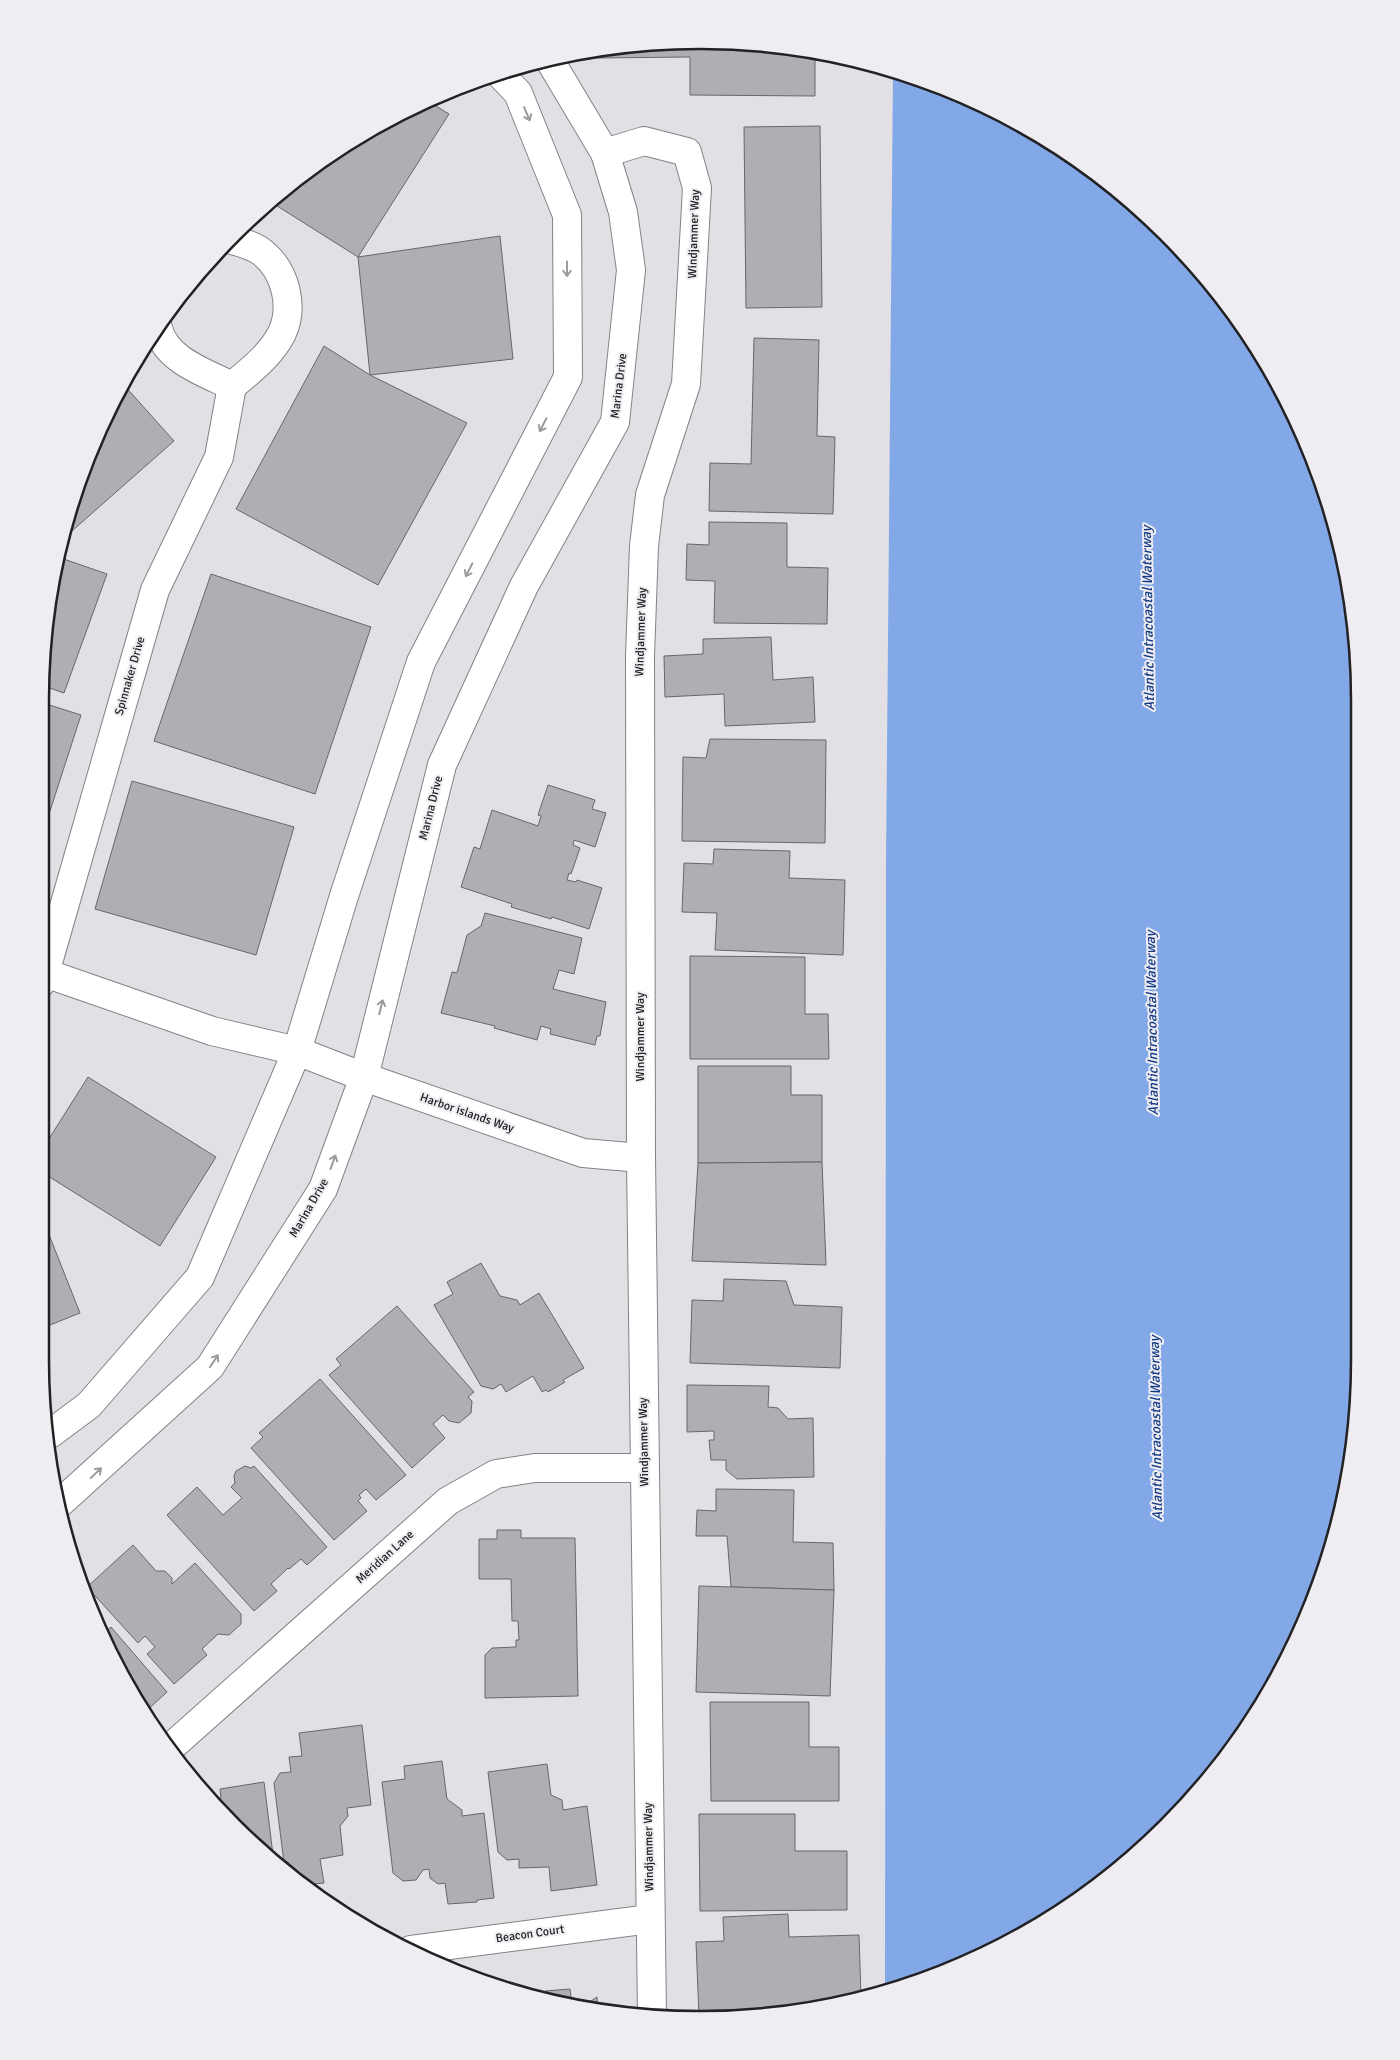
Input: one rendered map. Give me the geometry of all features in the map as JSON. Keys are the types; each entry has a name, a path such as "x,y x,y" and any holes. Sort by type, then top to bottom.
{"street":[{"name":"Marina Drive","path":"64,1500 84,1484 210,1367 323,1189 364,1077 442,765 524,586 615,422 631,270 622,212 605,153 553,66"},
{"path":"53,1432 89,1405 200,1278 297,1051 344,896 422,662 568,377 567,215 518,93 505,79"},
{"name":"Windjammer Way","path":"605,153 644,141 687,152 697,188 686,384 650,495 644,546 640,656 641,1158 652,2010"},
{"path":"162,334 171,351 188,364 232,386 270,351 282,333 288,311 286,290 278,270 263,253 244,242 237,241"},
{"name":"Spinnaker Drive","path":"49,955 155,590 219,457 232,386"},
{"name":"Spinnaker Drive","path":"49,981 212,1031 297,1051"},
{"name":"Harbor islands Way","path":"297,1051 364,1077 583,1153 641,1158"},
{"name":"Meridian Lane","path":"175,1744 448,1501 496,1474 535,1468 644,1468"},
{"name":"Beacon Court","path":"422,1949 650,1919"}],"water":[{"name":"Atlantic Intracoastal Waterway","path":"893,78 949,98 1026,136 1096,183 1161,239 1217,304 1264,374 1302,451 1317,491 1339,573 1350,657 1351,1360 1350,1403 1346,1445 1339,1487 1317,1569 1302,1609 1264,1686 1217,1756 1161,1821 1096,1877 1062,1901 1026,1924 988,1944 949,1962 885,1984 886,864"}],"building":[{"path":"700,49 743,50 815,59 815,96 690,95 690,57 599,58 615,54 657,50"},
{"path":"435,105 449,114 358,257 276,206 304,183 374,136"},
{"path":"820,126 822,307 746,308 744,127"},
{"path":"500,236 513,359 370,375 358,257"},
{"path":"754,338 819,340 817,436 835,437 833,514 709,511 710,463 751,464"},
{"path":"324,346 370,375 467,423 378,585 236,509"},
{"path":"128,389 174,441 71,532 98,451"},
{"path":"709,522 787,523 787,567 828,568 827,624 714,623 715,581 686,580 687,544 709,545"},
{"path":"64,559 107,574 64,693 49,688 54,615"},
{"path":"211,574 371,627 315,794 154,741"},
{"path":"771,637 773,680 813,677 815,722 725,726 724,694 665,697 664,656 703,654 703,639"},
{"path":"49,705 81,715 49,814"},
{"path":"710,739 826,740 825,843 682,841 683,757 706,758"},
{"path":"132,781 294,827 256,955 95,909"},
{"path":"548,785 595,800 592,809 606,813 595,847 574,840 573,845 580,848 567,880 576,882 577,880 602,888 589,929 552,917 551,919 511,907 512,904 461,887 474,847 480,849 492,810 538,826 541,816 538,815"},
{"path":"714,849 790,851 789,878 845,880 843,955 715,950 717,913 682,912 684,863 713,864"},
{"path":"485,913 582,938 574,974 559,970 553,989 606,1002 600,1036 597,1036 595,1045 550,1034 551,1029 541,1026 537,1040 494,1028 495,1026 441,1013 452,972 457,973 467,935 481,926"},
{"path":"690,956 805,957 805,1014 828,1014 829,1059 690,1059"},
{"path":"698,1066 791,1066 791,1095 822,1095 822,1162 698,1163"},
{"path":"88,1077 216,1157 160,1246 49,1177 49,1139"},
{"path":"822,1162 826,1265 692,1261 698,1163"},
{"path":"49,1235 80,1313 49,1325"},
{"path":"481,1263 500,1296 517,1300 520,1305 539,1293 584,1368 563,1380 565,1382 548,1392 546,1390 542,1392 533,1376 506,1392 501,1384 493,1389 481,1386 434,1305 453,1294 447,1282"},
{"path":"724,1279 786,1281 794,1305 842,1307 840,1368 690,1363 692,1300 723,1301"},
{"path":"397,1306 474,1392 468,1397 472,1401 471,1413 459,1423 449,1421 443,1415 433,1424 445,1438 412,1468 329,1375 341,1365 336,1359"},
{"path":"320,1379 406,1475 376,1500 366,1489 359,1495 361,1498 358,1501 367,1511 334,1540 251,1448 263,1437 259,1433"},
{"path":"687,1385 769,1386 768,1407 778,1408 788,1419 813,1418 814,1477 737,1479 726,1470 726,1460 711,1460 709,1440 714,1440 714,1431 687,1432"},
{"path":"245,1466 251,1468 254,1466 327,1547 307,1565 301,1559 288,1568 271,1584 277,1591 254,1611 167,1515 197,1487 223,1515 242,1498 231,1487 235,1483 234,1476 236,1471"},
{"path":"716,1489 794,1490 793,1542 833,1543 834,1590 731,1587 727,1536 696,1536 697,1510 716,1511"},
{"path":"497,1530 521,1530 521,1538 575,1538 578,1696 485,1698 485,1655 492,1648 516,1647 516,1640 519,1640 518,1621 512,1621 511,1579 479,1579 479,1539 497,1539"},
{"path":"133,1545 156,1571 165,1571 172,1578 172,1584 195,1563 241,1614 241,1624 229,1635 218,1634 202,1649 207,1655 174,1684 147,1654 155,1647 145,1636 138,1643 92,1592 89,1585"},
{"path":"699,1586 834,1590 830,1696 696,1692"},
{"path":"111,1627 167,1692 150,1708 136,1686 108,1630"},
{"path":"710,1702 809,1702 809,1747 839,1747 839,1801 711,1801"},
{"path":"362,1725 371,1805 347,1808 348,1816 340,1826 343,1855 320,1859 324,1883 314,1884 284,1860 274,1783 280,1773 291,1772 289,1757 302,1756 299,1733"},
{"path":"442,1761 447,1799 462,1810 462,1816 484,1813 494,1898 477,1900 477,1902 448,1904 445,1883 438,1884 430,1878 429,1869 423,1870 416,1880 403,1881 393,1873 382,1782 405,1779 404,1766"},
{"path":"547,1764 551,1795 562,1800 563,1810 587,1806 597,1885 551,1891 549,1867 519,1868 519,1859 507,1860 498,1852 488,1772"},
{"path":"264,1782 273,1851 239,1821 218,1798 221,1798 220,1789"},
{"path":"699,1814 795,1814 795,1851 847,1851 847,1910 700,1911"},
{"path":"788,1914 789,1937 859,1935 861,1991 785,2006 743,2010 699,2011 696,1942 724,1941 723,1917"},
{"path":"570,1989 571,1999 545,1992"},
{"path":"597,1997 597,2003 590,2002"}]}
